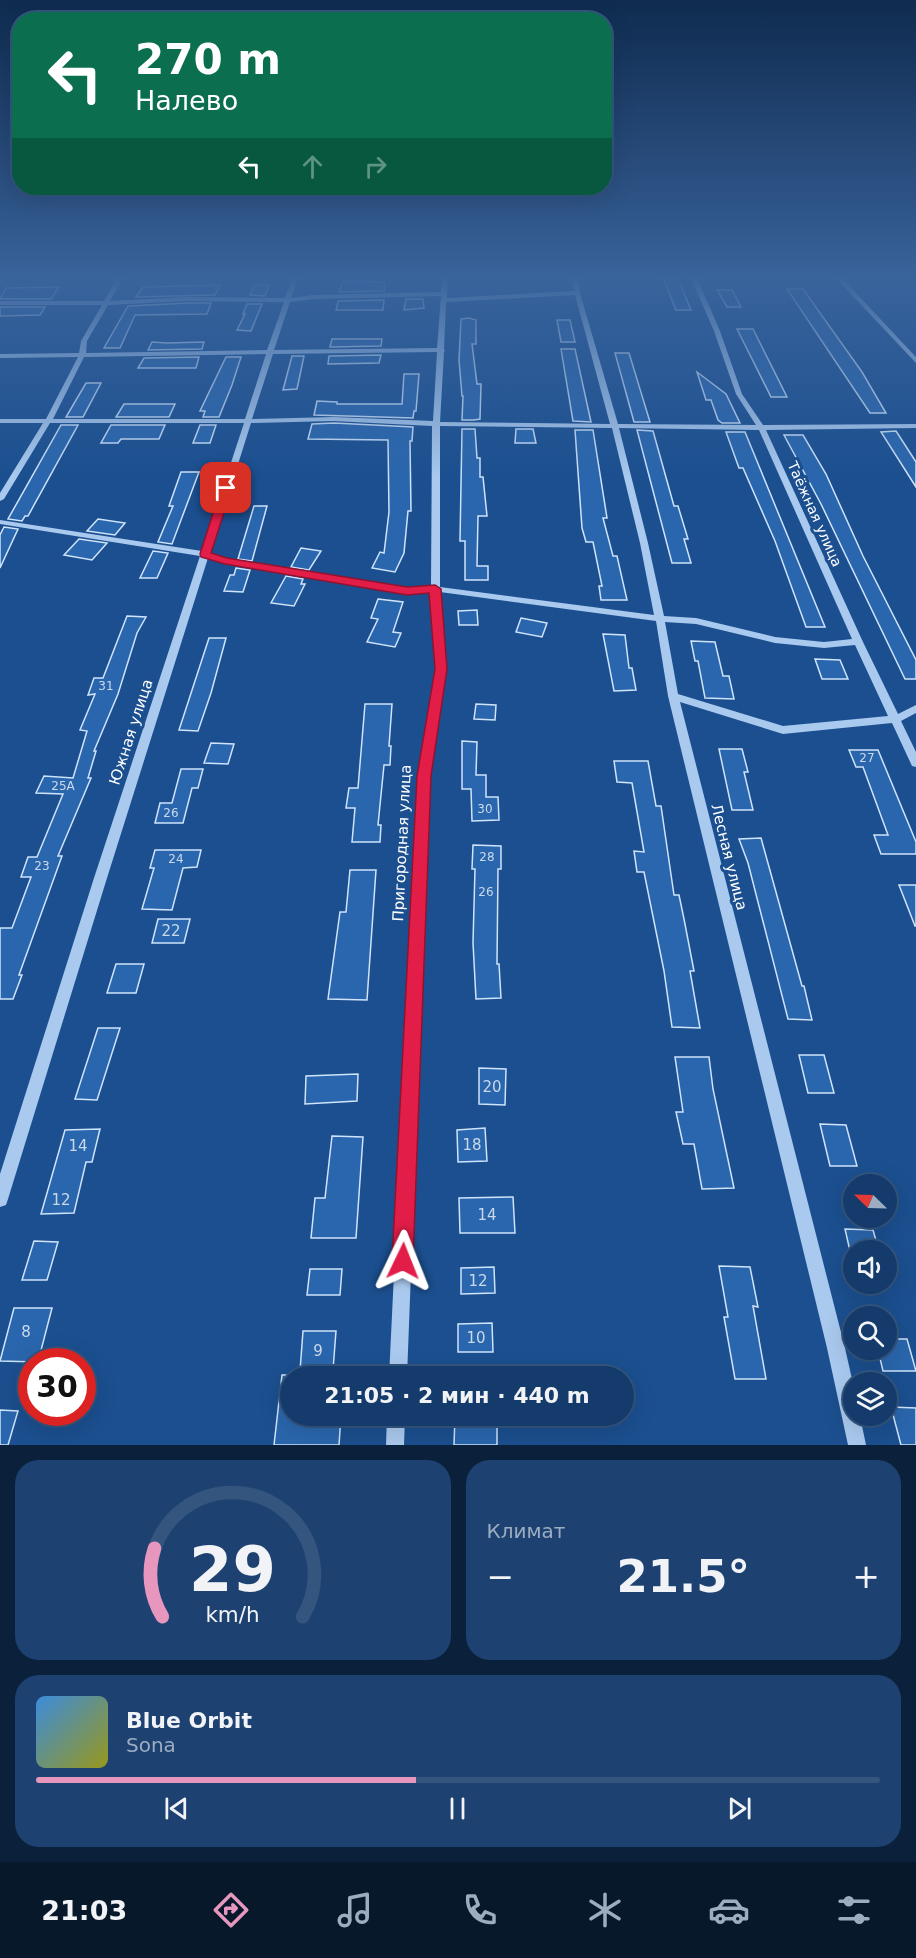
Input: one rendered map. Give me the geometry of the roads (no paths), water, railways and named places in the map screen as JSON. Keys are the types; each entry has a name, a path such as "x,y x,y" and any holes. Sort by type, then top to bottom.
{"street":[{"path":"0,499 48,420 82,355 84,343"},
{"name":"Южная улица","path":"0,1199 94,892 271,343"},
{"name":"Пригородная улица","path":"398,1366 424,776 441,669 435,589 436,424 442,343"},
{"name":"Лесная улица","path":"592,343 616,426 662,619 673,696 836,1348 857,1445"},
{"name":"Таёжная улица","path":"721,343 739,394 760,427 916,763"},
{"path":"900,343 916,361"},
{"path":"0,356 442,350"},
{"path":"0,421 334,419 436,424 916,426"},
{"path":"0,522 205,554 225,561 407,591 435,589 662,619 696,621 775,640 825,645 858,642"},
{"path":"673,696 783,730 896,719 916,710"},
{"path":"395,1445 396,1426"}]}
